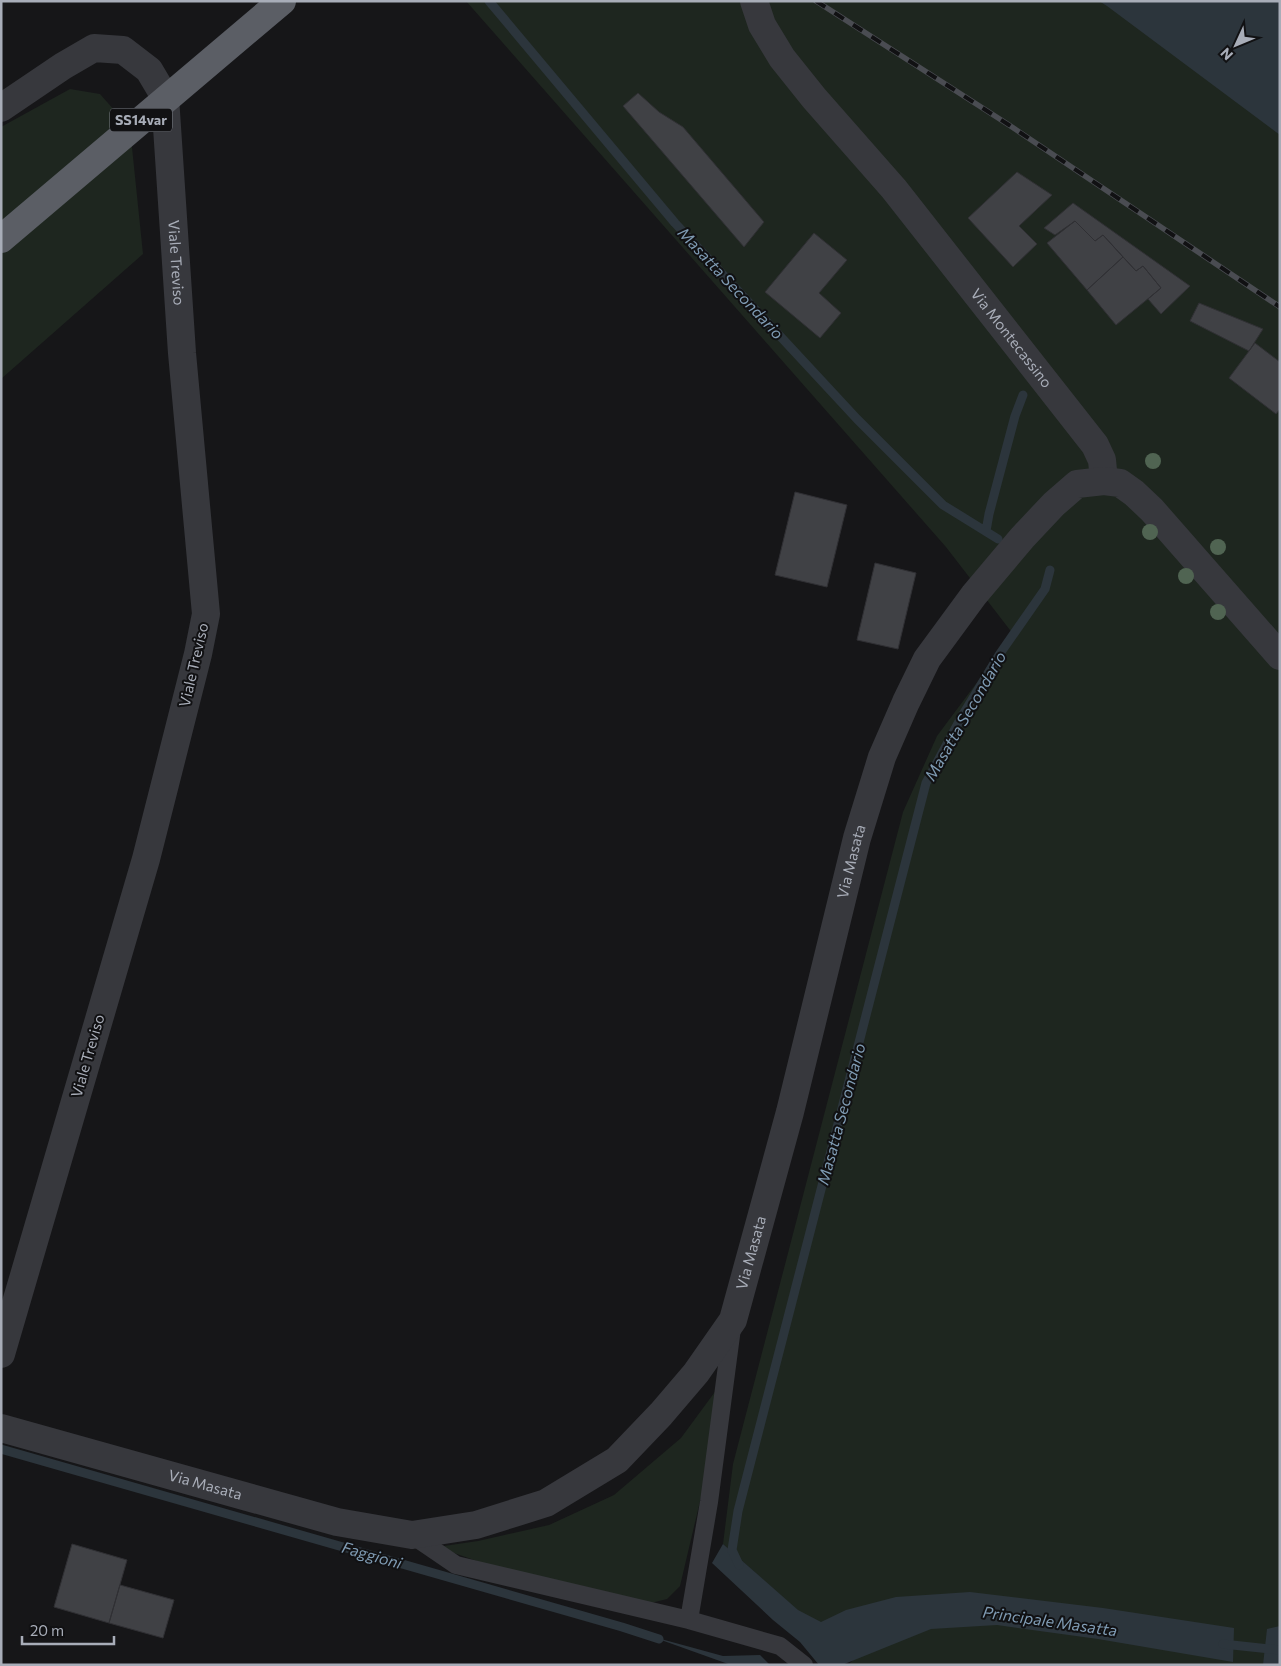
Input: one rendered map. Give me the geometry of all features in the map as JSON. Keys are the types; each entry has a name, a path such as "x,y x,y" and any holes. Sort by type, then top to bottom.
{"highway":[{"name":"SS14var","path":"1,239 282,1"}],"street":[{"name":"Via Montecassino","path":"754,1 762,24 782,58 814,98 894,189 1095,445 1102,460 1104,480"},
{"name":"Viale Treviso","path":"1,108 63,66 94,48 123,50 149,70 165,97 182,353 206,614 198,654 146,859 1,1354"},
{"path":"1104,480 1120,483 1152,510 1280,656"},
{"name":"Via Masata","path":"1,1428 336,1522 412,1535 476,1524 546,1503 617,1460 661,1414 696,1373 733,1320 790,1112 857,838 882,757 927,659 980,588 1022,538 1054,504 1077,484 1104,480"}],"lane":[{"name":"Via Masata","path":"688,1620 709,1502 733,1320"},
{"name":"Via Masata","path":"412,1535 456,1565 688,1620 780,1646 804,1665"}],"shaded area":[{"path":"466,1 1280,1 1280,1665 848,1665 853,1660 723,1544 733,1464 903,812 937,736 1013,634 946,547"},
{"path":"70,89 100,94 130,128 143,254 1,379 1,127"},
{"path":"731,1370 680,1586 667,1599 647,1604 491,1566 437,1547 478,1541 549,1525 614,1495 681,1438"}],"water":[{"path":"1099,1 1280,1 1280,135 1107,6"},
{"path":"723,1544 798,1610 821,1622 846,1610 896,1597 970,1592 1103,1608 1234,1628 1233,1662 1098,1639 997,1625 931,1629 842,1665 819,1665 800,1642 773,1620 712,1563"},
{"path":"1280,1626 1280,1665 1263,1665 1267,1629"},
{"path":"650,1636 723,1656 760,1655 770,1665 731,1665"}],"building":[{"path":"638,93 659,112 683,127 764,222 744,247 623,106"},
{"path":"1017,172 1052,195 1019,226 1037,244 1013,267 968,218"},
{"path":"1073,203 1190,286 1161,314 1148,299 1161,288 1143,266 1136,271 1103,235 1095,241 1075,221 1055,235 1044,228"},
{"path":"1075,221 1095,241 1103,235 1123,257 1087,290 1047,243"},
{"path":"814,233 847,260 819,293 841,313 820,338 765,292"},
{"path":"1123,257 1136,271 1143,266 1161,288 1116,325 1087,290"},
{"path":"1199,303 1263,329 1249,351 1190,321"},
{"path":"1255,343 1280,362 1280,409 1276,414 1229,378"},
{"path":"795,492 847,505 827,587 775,575"},
{"path":"875,563 916,573 898,649 857,640"},
{"path":"72,1544 127,1560 109,1623 54,1607"},
{"path":"120,1585 174,1600 163,1638 109,1623"}],"waterway":[{"name":"Masatta Secondario","path":"489,1 675,223 857,419 943,505 998,539"},
{"path":"986,531 1015,416 1023,395"},
{"name":"Masatta Secondario","path":"739,1565 732,1550 738,1511 926,783 962,716 999,655 1045,589 1050,570"},
{"name":"Faggioni","path":"1,1449 659,1639"},
{"name":"Principale Masatta","path":"1223,1644 1280,1650"}],"railway":[{"path":"816,1 1009,125 1280,307"}]}
